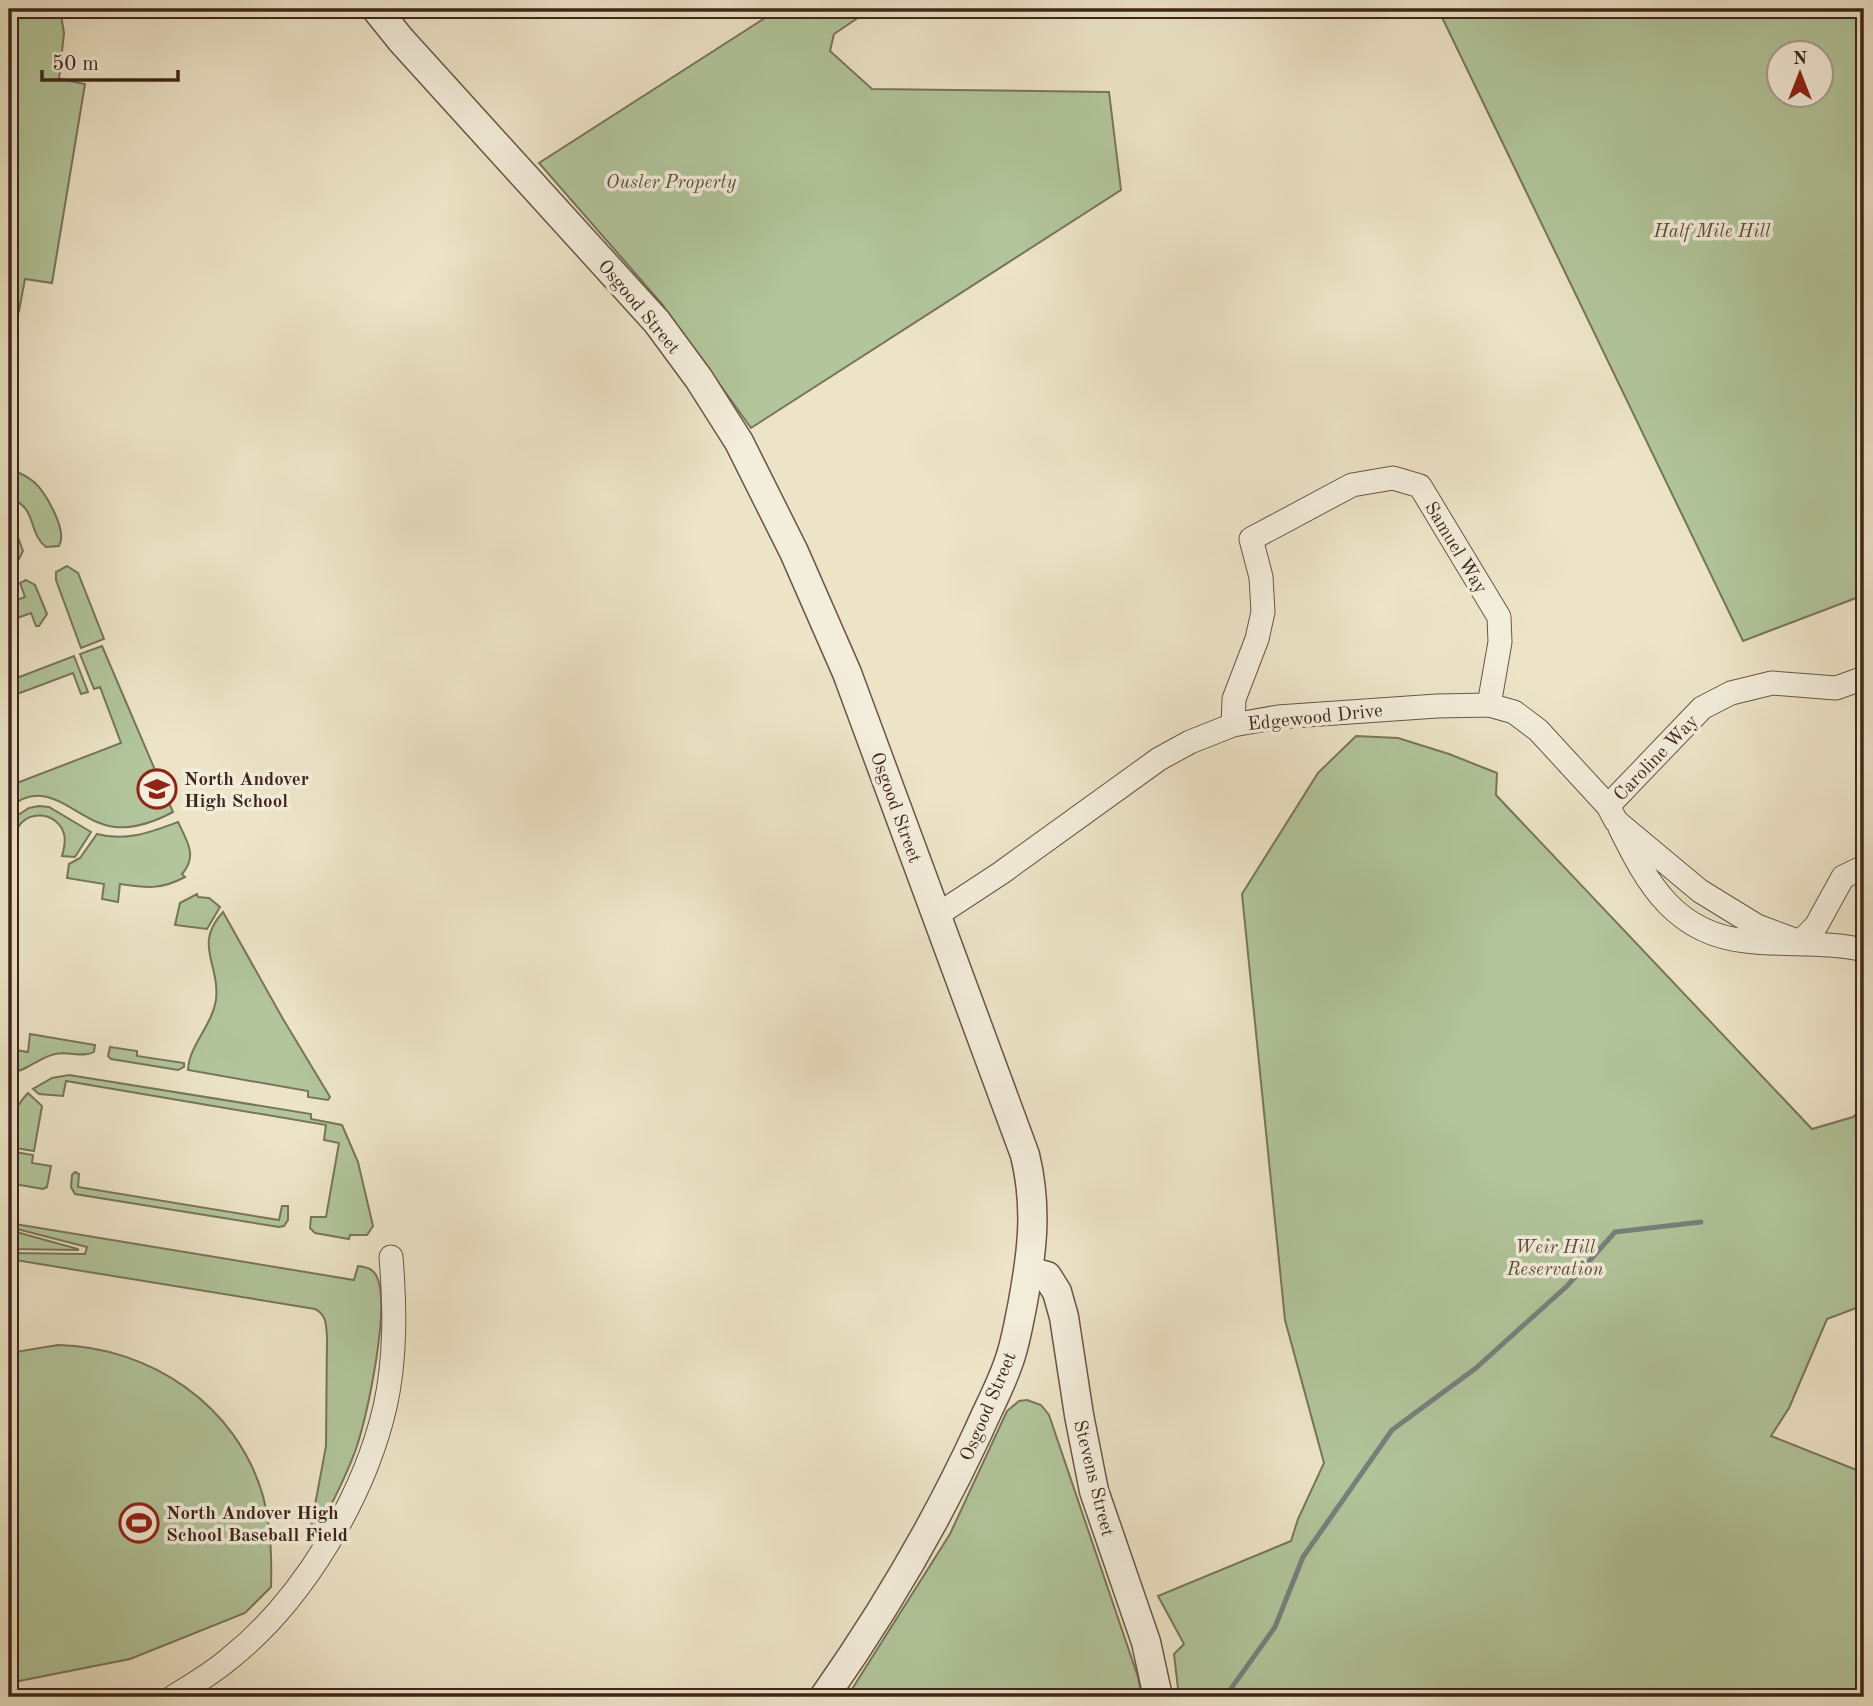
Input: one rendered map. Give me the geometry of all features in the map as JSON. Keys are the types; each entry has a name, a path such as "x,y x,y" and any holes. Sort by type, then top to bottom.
{"street":[{"name":"Osgood Street","path":"376,9 657,323 699,379 739,442 794,552 847,673 1025,1155 1032,1184 1034,1227 1028,1272 1009,1363 926,1537 854,1654 824,1697"},
{"name":"Samuel Way","path":"1233,725 1234,699 1257,639 1263,612 1261,578 1251,539 1352,485 1393,478 1420,486 1499,617 1500,642 1489,705"},
{"name":"Caroline Way","path":"1612,813 1702,708 1731,693 1772,683 1836,688 1864,678"},
{"name":"Edgewood Drive","path":"937,915 1001,873 1159,759 1190,742 1233,725 1278,717 1489,705 1514,712 1538,730 1612,813 1700,891 1758,926 1800,942"},
{"name":"Edgewood Drive","path":"1612,813 1660,898 1684,918 1716,936 1746,942 1800,942 1864,950"},
{"path":"1800,942 1816,926 1843,877 1864,867"},
{"path":"173,1697 232,1658 296,1591 348,1507 369,1461 385,1405 394,1321 391,1258"},
{"name":"Stevens Street","path":"1028,1272 1047,1276 1057,1292 1065,1317 1079,1415 1094,1491 1146,1642 1158,1697"}],"green space":[{"path":"9,9 60,9 64,33 59,79 85,84 52,283 25,279 19,311 9,337"},
{"name":"Ousler Property","path":"779,9 871,9 834,34 830,51 872,89 1109,92 1121,190 751,428 662,304 539,163"},
{"name":"Half Mile Hill","path":"1438,9 1864,9 1864,595 1743,641"},
{"path":"9,469 22,474 39,487 58,522 61,531 59,546 46,547 36,534 24,507 9,498"},
{"path":"9,519 23,551 18,561 12,563 9,554"},
{"path":"67,566 78,573 104,639 81,648 56,580 56,572"},
{"path":"26,580 35,585 47,614 39,626 36,626 31,613 9,621 9,603 25,597 20,583"},
{"path":"102,646 173,812 145,824 115,827 101,824 49,798 37,796 23,799 9,808 9,786 121,743 100,687 94,689 80,654"},
{"path":"74,656 88,692 81,694 73,673 9,697 9,681"},
{"name":"Weir Hill Reservation","path":"1356,736 1398,738 1497,773 1496,795 1812,1129 1853,1117 1864,1107 1864,1305 1827,1319 1789,1408 1771,1436 1864,1473 1864,1697 1179,1697 1174,1654 1184,1644 1158,1596 1291,1541 1298,1519 1324,1463 1285,1320 1242,894 1318,773"},
{"path":"49,807 91,832 75,857 62,856 65,839 61,827 56,821 43,816 30,817 24,821 16,831 13,848 9,848 9,821 29,808"},
{"path":"178,822 190,855 182,874 185,877 153,887 120,884 118,902 102,899 104,884 67,878 69,864 80,858 97,834 128,836"},
{"path":"197,894 198,897 209,898 220,907 207,929 175,925 180,903"},
{"path":"223,912 330,1097 328,1100 308,1097 308,1091 188,1070 192,1052 216,1000 215,975 209,945 214,924"},
{"path":"30,1034 95,1045 94,1052 55,1054 9,1073 9,1049 28,1052"},
{"path":"110,1047 137,1051 137,1056 184,1063 184,1067 178,1070 111,1059 108,1056"},
{"path":"69,1075 311,1114 311,1119 342,1125 358,1162 373,1226 367,1235 350,1235 349,1239 315,1233 310,1228 311,1217 326,1217 339,1143 324,1140 326,1125 66,1081 63,1096 39,1094 33,1089 52,1078"},
{"path":"28,1093 42,1106 34,1151 9,1147 12,1118"},
{"path":"9,1151 33,1155 32,1163 51,1166 47,1187 43,1189 9,1181"},
{"path":"75,1172 79,1174 78,1187 279,1220 282,1206 288,1206 288,1220 284,1226 279,1227 75,1194 71,1187 72,1175"},
{"path":"9,1223 354,1280 358,1266 368,1268 374,1273 380,1289 380,1333 366,1410 349,1467 318,1530 310,1532 326,1446 327,1337 322,1314 315,1309 9,1259 9,1253 85,1254 87,1247 9,1227"},
{"path":"9,1230 78,1249 78,1250 9,1249"},
{"name":"North Andover High School Baseball Field","path":"58,1345 92,1348 125,1357 156,1370 185,1387 211,1409 233,1434 250,1463 263,1496 270,1541 271,1587 245,1613 130,1659 9,1683 9,1353"},
{"path":"1027,1400 1041,1405 1049,1415 1138,1677 1142,1697 847,1697 950,1534 1007,1411 1019,1401"}],"waterway":[{"path":"1225,1697 1275,1627 1303,1557 1392,1430 1476,1368 1567,1286 1615,1232 1701,1222"}],"place":[{"name":"North Andover High School","path":"157,789"},
{"name":"North Andover High School Baseball Field","path":"139,1523"}]}
